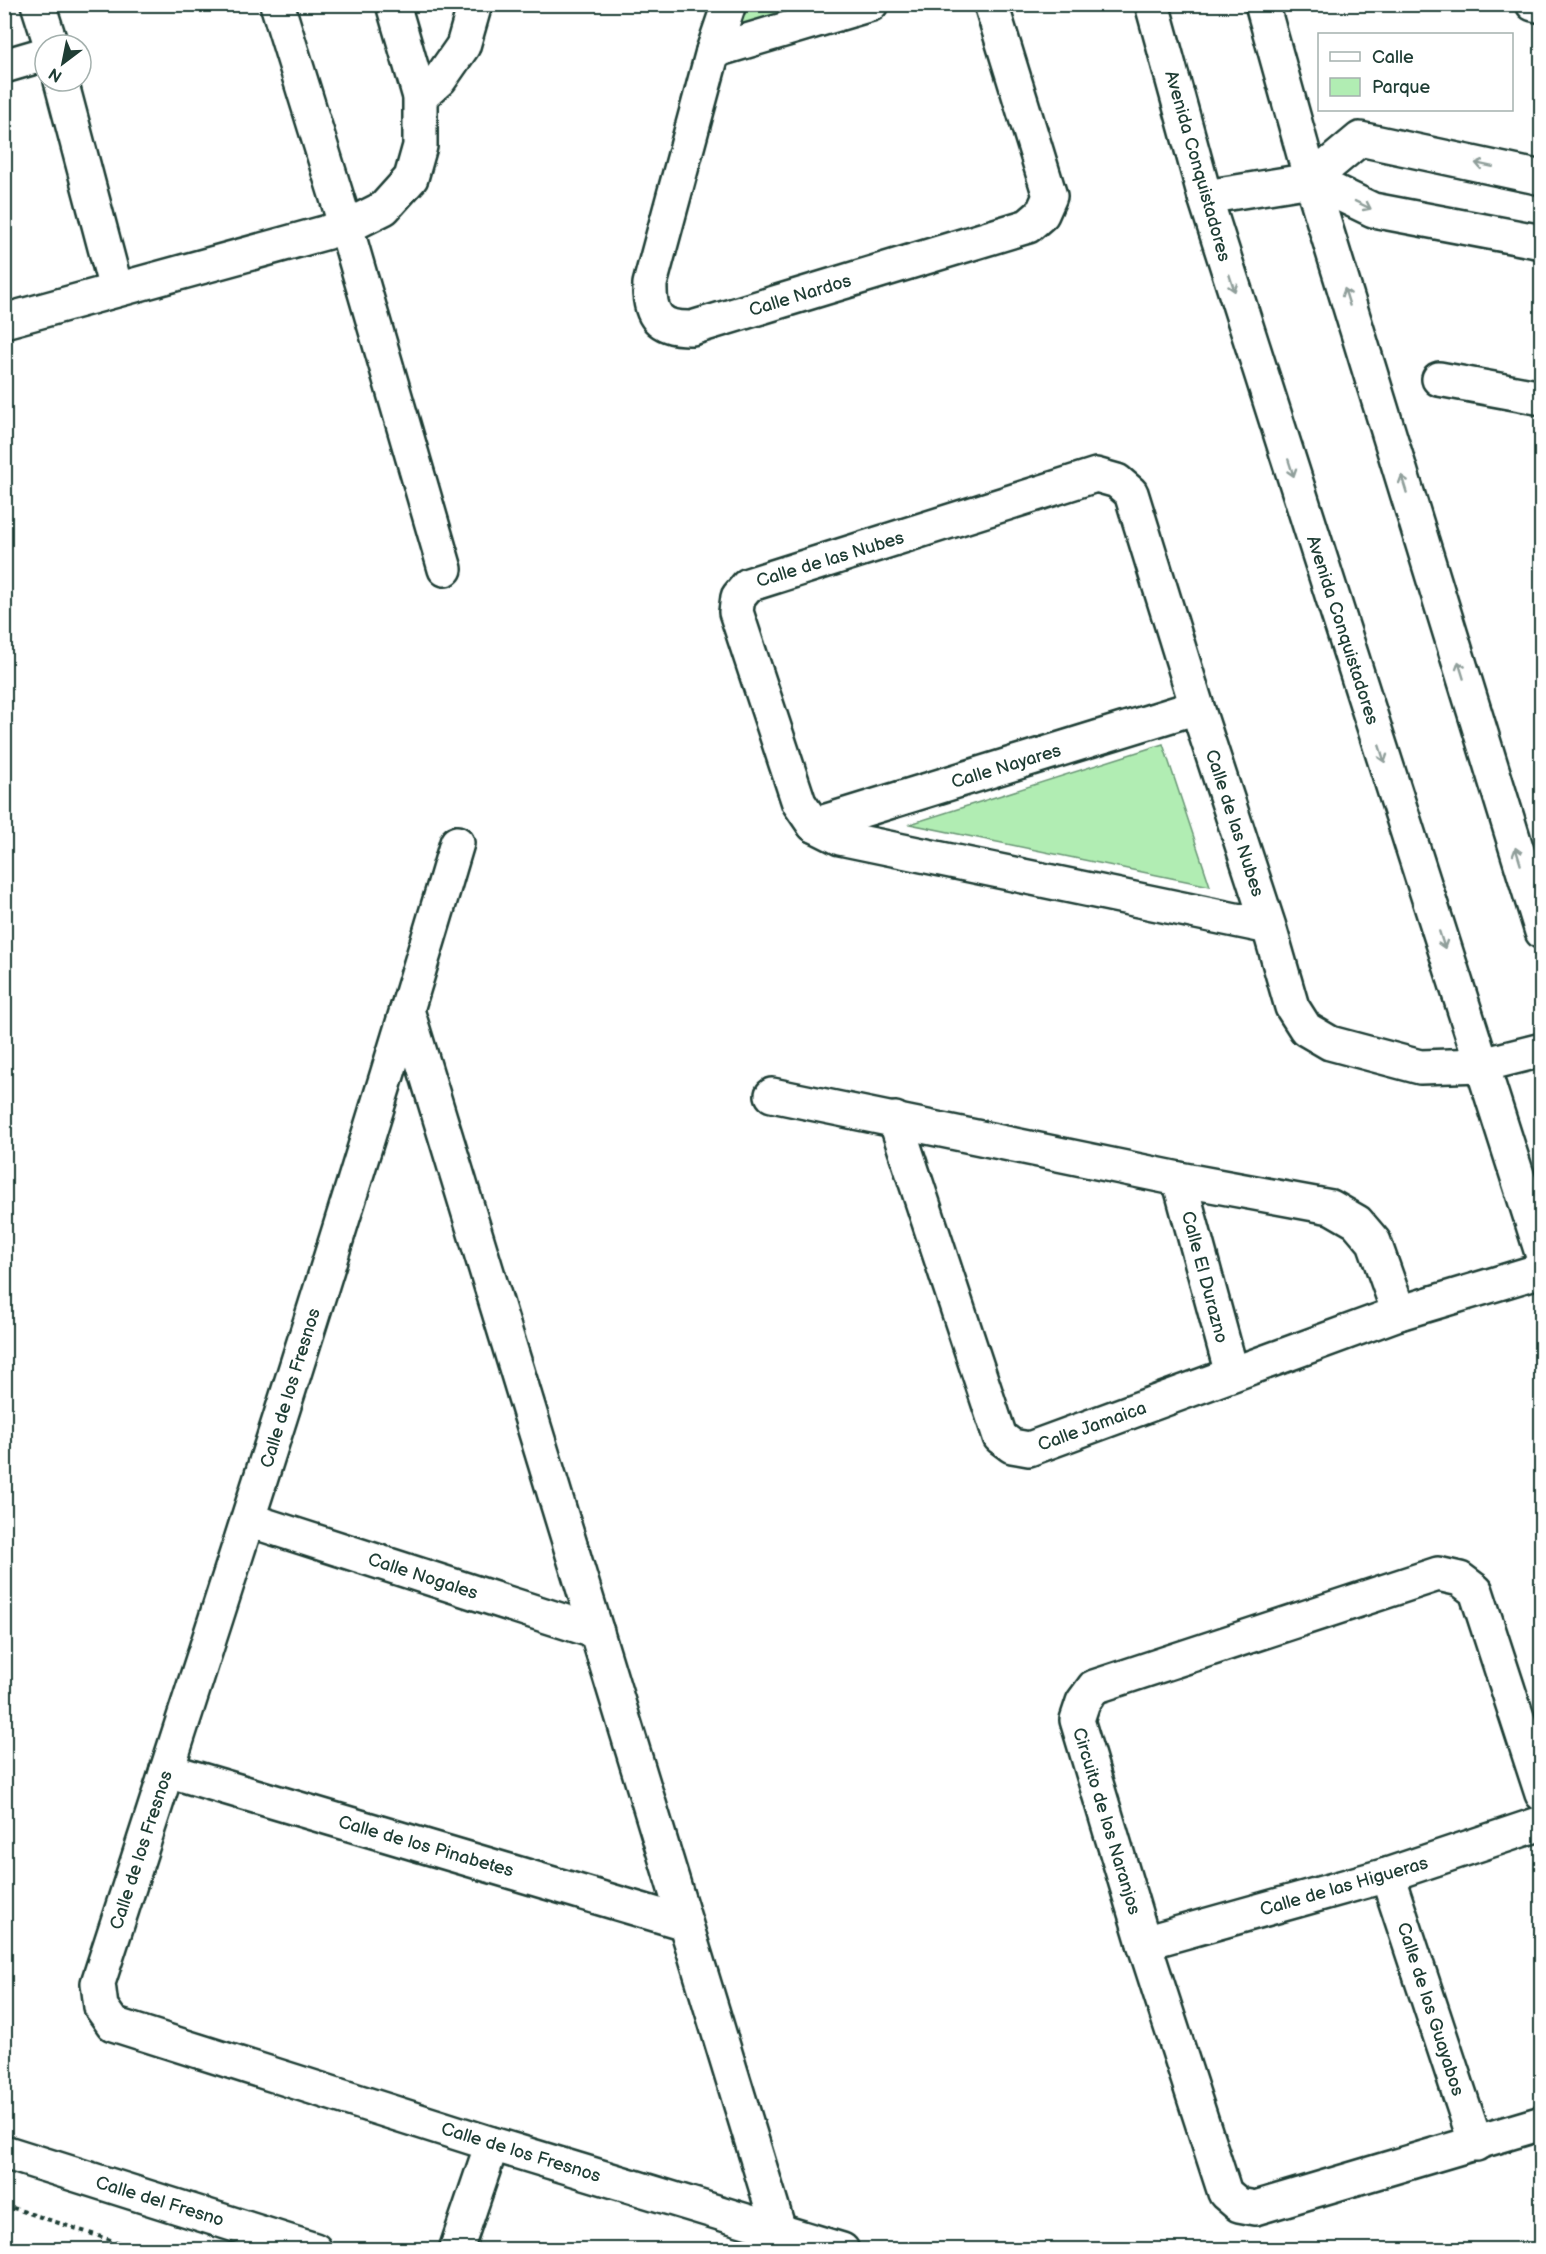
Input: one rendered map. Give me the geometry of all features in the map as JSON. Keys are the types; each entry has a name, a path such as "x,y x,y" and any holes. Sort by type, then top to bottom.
{"street":[{"path":"38,4 47,33"},
{"path":"277,4 346,227 445,569"},
{"path":"4,321 346,227 384,208 411,178 420,146 420,97 393,4"},
{"path":"420,97 440,79 463,46 475,4"},
{"name":"Calle Nardos","path":"729,4 713,51 651,284 650,302 657,318 674,328 692,328 1028,226 1042,214 1050,196 991,4"},
{"path":"713,51 871,4"},
{"name":"Avenida Conquistadores","path":"1152,4 1205,197 1542,1252"},
{"path":"1262,4 1311,180 1542,932"},
{"path":"1533,4 1542,6"},
{"path":"4,66 33,58"},
{"path":"64,93 116,290"},
{"path":"1205,197 1311,180 1360,139 1542,178"},
{"path":"1311,180 1373,210 1542,243"},
{"path":"1439,379 1542,398"},
{"name":"Calle de las Nubes","path":"1269,927 840,838 814,825 800,802 736,612 738,597 748,585 1096,475 1117,481 1131,492 1197,707 1269,927 1292,1007 1306,1029 1330,1043 1420,1067 1482,1065 1542,1050"},
{"name":"Calle Nayares","path":"814,825 1197,707"},
{"name":"Calle de los Fresnos","path":"457,843 249,1520 98,1983 101,2007 113,2024 492,2144 842,2250"},
{"path":"407,1010 779,2230"},
{"path":"772,1095 1179,1179 1331,1207 1357,1222 1374,1242 1399,1313"},
{"name":"Calle Jamaica","path":"895,1119 1000,1437 1012,1446 1029,1449 1399,1313 1542,1270"},
{"name":"Calle El Durazno","path":"1179,1179 1232,1374"},
{"name":"Calle Nogales","path":"249,1520 597,1632"},
{"name":"Circuito de los Naranjos","path":"1542,1794 1476,1591 1460,1579 1438,1574 1094,1687 1083,1702 1077,1720 1144,1943 1225,2193 1239,2205 1255,2208 1542,2123"},
{"name":"Calle de los Pinabetes","path":"167,1770 686,1923"},
{"name":"Calle de las Higueras","path":"1144,1943 1387,1875 1542,1823"},
{"name":"Calle de los Guayabos","path":"1387,1875 1476,2144"},
{"path":"456,2250 492,2144"},
{"name":"Calle del Fresno","path":"4,2152 315,2250"}],"path":[{"path":"4,2205 141,2250"}],"green space":[{"path":"731,5 867,5 716,49"},
{"path":"1163,744 1210,886 910,824"}]}
